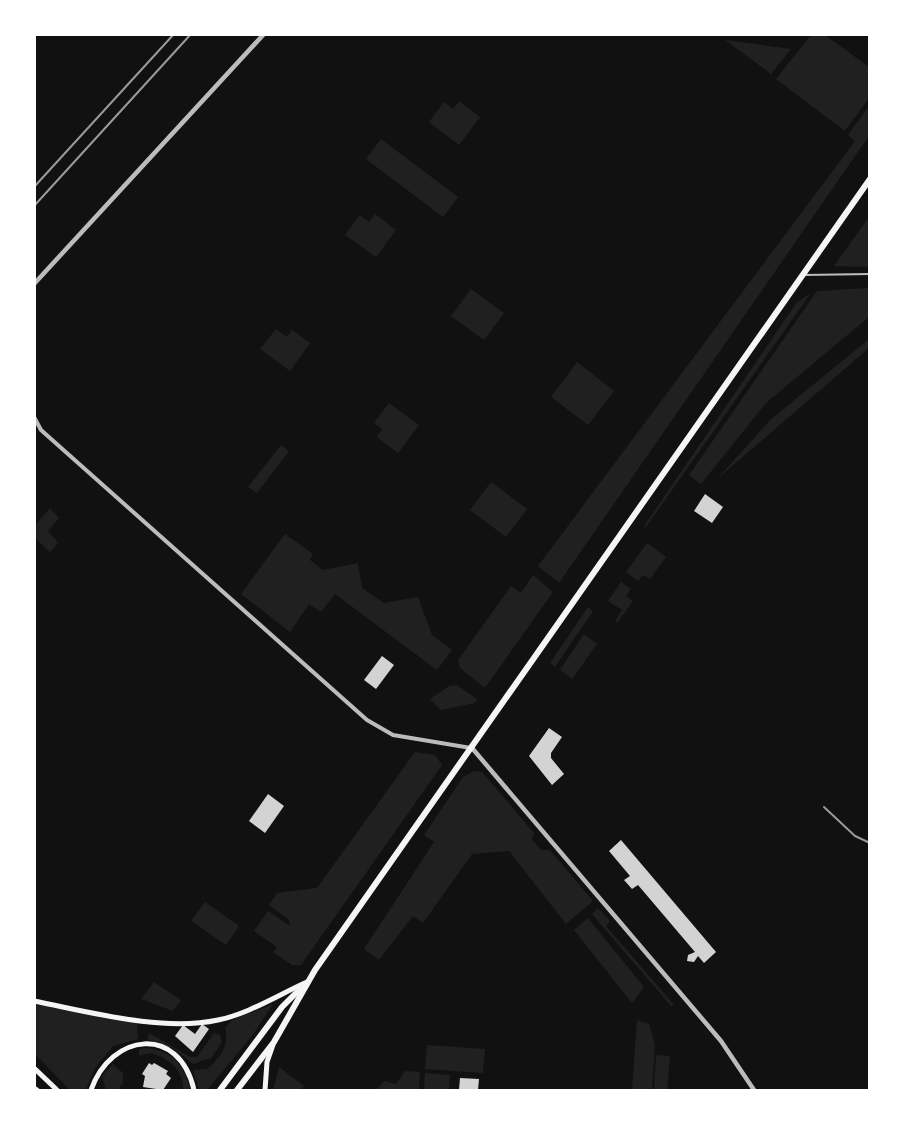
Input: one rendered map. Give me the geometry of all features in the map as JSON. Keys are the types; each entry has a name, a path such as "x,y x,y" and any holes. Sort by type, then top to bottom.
{"main road":[{"path":"237,1090 274,1042 308,981 870,178"},
{"path":"34,1001 147,1021 194,1023 229,1017 308,981"},
{"path":"220,1090 282,1006 308,981"},
{"path":"265,1090 267,1062 274,1042"},
{"path":"92,1090 97,1075 111,1060 127,1047 145,1044 165,1048 176,1054 187,1066 194,1090"},
{"path":"34,1068 57,1090"}],"street":[{"path":"34,284 264,34"},
{"path":"34,417 41,430 49,438 367,720 393,735 472,748 721,1041 754,1090"}],"lane":[{"path":"802,275 870,274"}],"shaded area":[{"path":"811,35 825,35 869,67 869,98 845,131 776,79"},
{"path":"725,40 791,49 771,74"},
{"path":"459,101 480,117 459,145 429,122 444,102 453,109"},
{"path":"869,106 869,136 559,583 538,566 855,141 848,135"},
{"path":"381,139 458,197 443,217 366,159"},
{"path":"375,214 396,230 376,257 345,235 360,215 369,222"},
{"path":"869,217 869,267 834,266"},
{"path":"869,288 869,317 766,403 701,484 689,475 817,291"},
{"path":"471,289 504,313 484,340 451,316"},
{"path":"811,293 646,527 644,526 797,302"},
{"path":"276,329 287,337 292,330 310,343 290,371 260,349"},
{"path":"869,339 869,348 717,479 770,420"},
{"path":"577,362 614,391 588,425 551,397"},
{"path":"389,403 419,425 398,453 377,437 382,429 374,423"},
{"path":"281,445 289,451 257,493 248,487"},
{"path":"491,482 527,509 506,537 470,510"},
{"path":"50,508 59,518 48,531 58,543 50,552 34,537 35,525"},
{"path":"285,534 313,554 310,560 323,570 358,563 362,588 384,603 418,597 432,635 452,650 437,670 335,594 321,612 309,604 290,632 241,594"},
{"path":"647,543 666,557 650,579 643,575 638,581 626,572"},
{"path":"533,575 553,592 485,688 460,668 458,660 511,586 521,593"},
{"path":"621,582 631,589 626,596 633,601 617,623 615,621 622,610 608,601"},
{"path":"588,607 593,611 555,667 550,663"},
{"path":"584,634 597,644 572,679 560,670"},
{"path":"457,685 477,699 475,703 441,710 430,699 449,686"},
{"path":"415,752 435,755 442,765 301,965 292,965 273,952 277,947 254,931 268,911 290,926 289,920 269,905 277,893 317,888"},
{"path":"474,771 482,772 534,833 532,840 541,850 550,850 593,901 566,924 509,851 472,854 423,923 413,916 379,960 364,949 434,842 424,835 463,777"},
{"path":"205,902 239,926 226,945 191,921"},
{"path":"598,908 610,921 606,926 674,1005 671,1006 592,914"},
{"path":"588,918 644,987 632,1003 574,930"},
{"path":"154,982 181,1000 173,1011 141,999"},
{"path":"34,1004 137,1023 138,1039 113,1046 95,1068 86,1090 70,1090 35,1054"},
{"path":"273,1004 252,1036 207,1090 199,1090 193,1070 207,1069 220,1056 225,1046 225,1028 232,1020"},
{"path":"637,1020 649,1024 655,1044 652,1090 632,1090"},
{"path":"149,1033 190,1057 197,1057 214,1033 220,1035 222,1042 211,1058 193,1064 173,1048 147,1039"},
{"path":"427,1045 485,1049 483,1073 425,1069"},
{"path":"142,1048 161,1051 175,1059 184,1072 190,1090 183,1090 178,1071 163,1058 151,1053 139,1056 139,1050"},
{"path":"656,1055 670,1056 667,1090 654,1090"},
{"path":"113,1064 123,1073 123,1083 118,1090 106,1090 102,1076"},
{"path":"279,1067 304,1086 301,1090 273,1090"},
{"path":"405,1071 420,1072 419,1090 376,1090 384,1081 396,1084"},
{"path":"425,1073 450,1075 449,1090 424,1090"}],"building":[{"path":"705,494 723,507 712,523 694,511"},
{"path":"382,656 394,665 376,689 364,680"},
{"path":"549,728 562,737 551,753 551,758 564,774 552,785 529,756"},
{"path":"268,794 284,806 265,833 249,821"},
{"path":"621,840 716,952 704,963 698,956 694,962 687,961 688,955 695,952 638,885 632,889 624,880 630,876 609,851"},
{"path":"202,1024 209,1029 193,1052 175,1036 183,1025 195,1034"},
{"path":"149,1063 152,1065 154,1063 168,1071 166,1074 171,1078 163,1090 143,1087 145,1076 142,1074"},
{"path":"460,1078 479,1079 478,1090 459,1090"}],"railway":[{"path":"34,187 174,34"},
{"path":"34,206 191,34"},
{"path":"824,807 855,836 870,843"}]}
